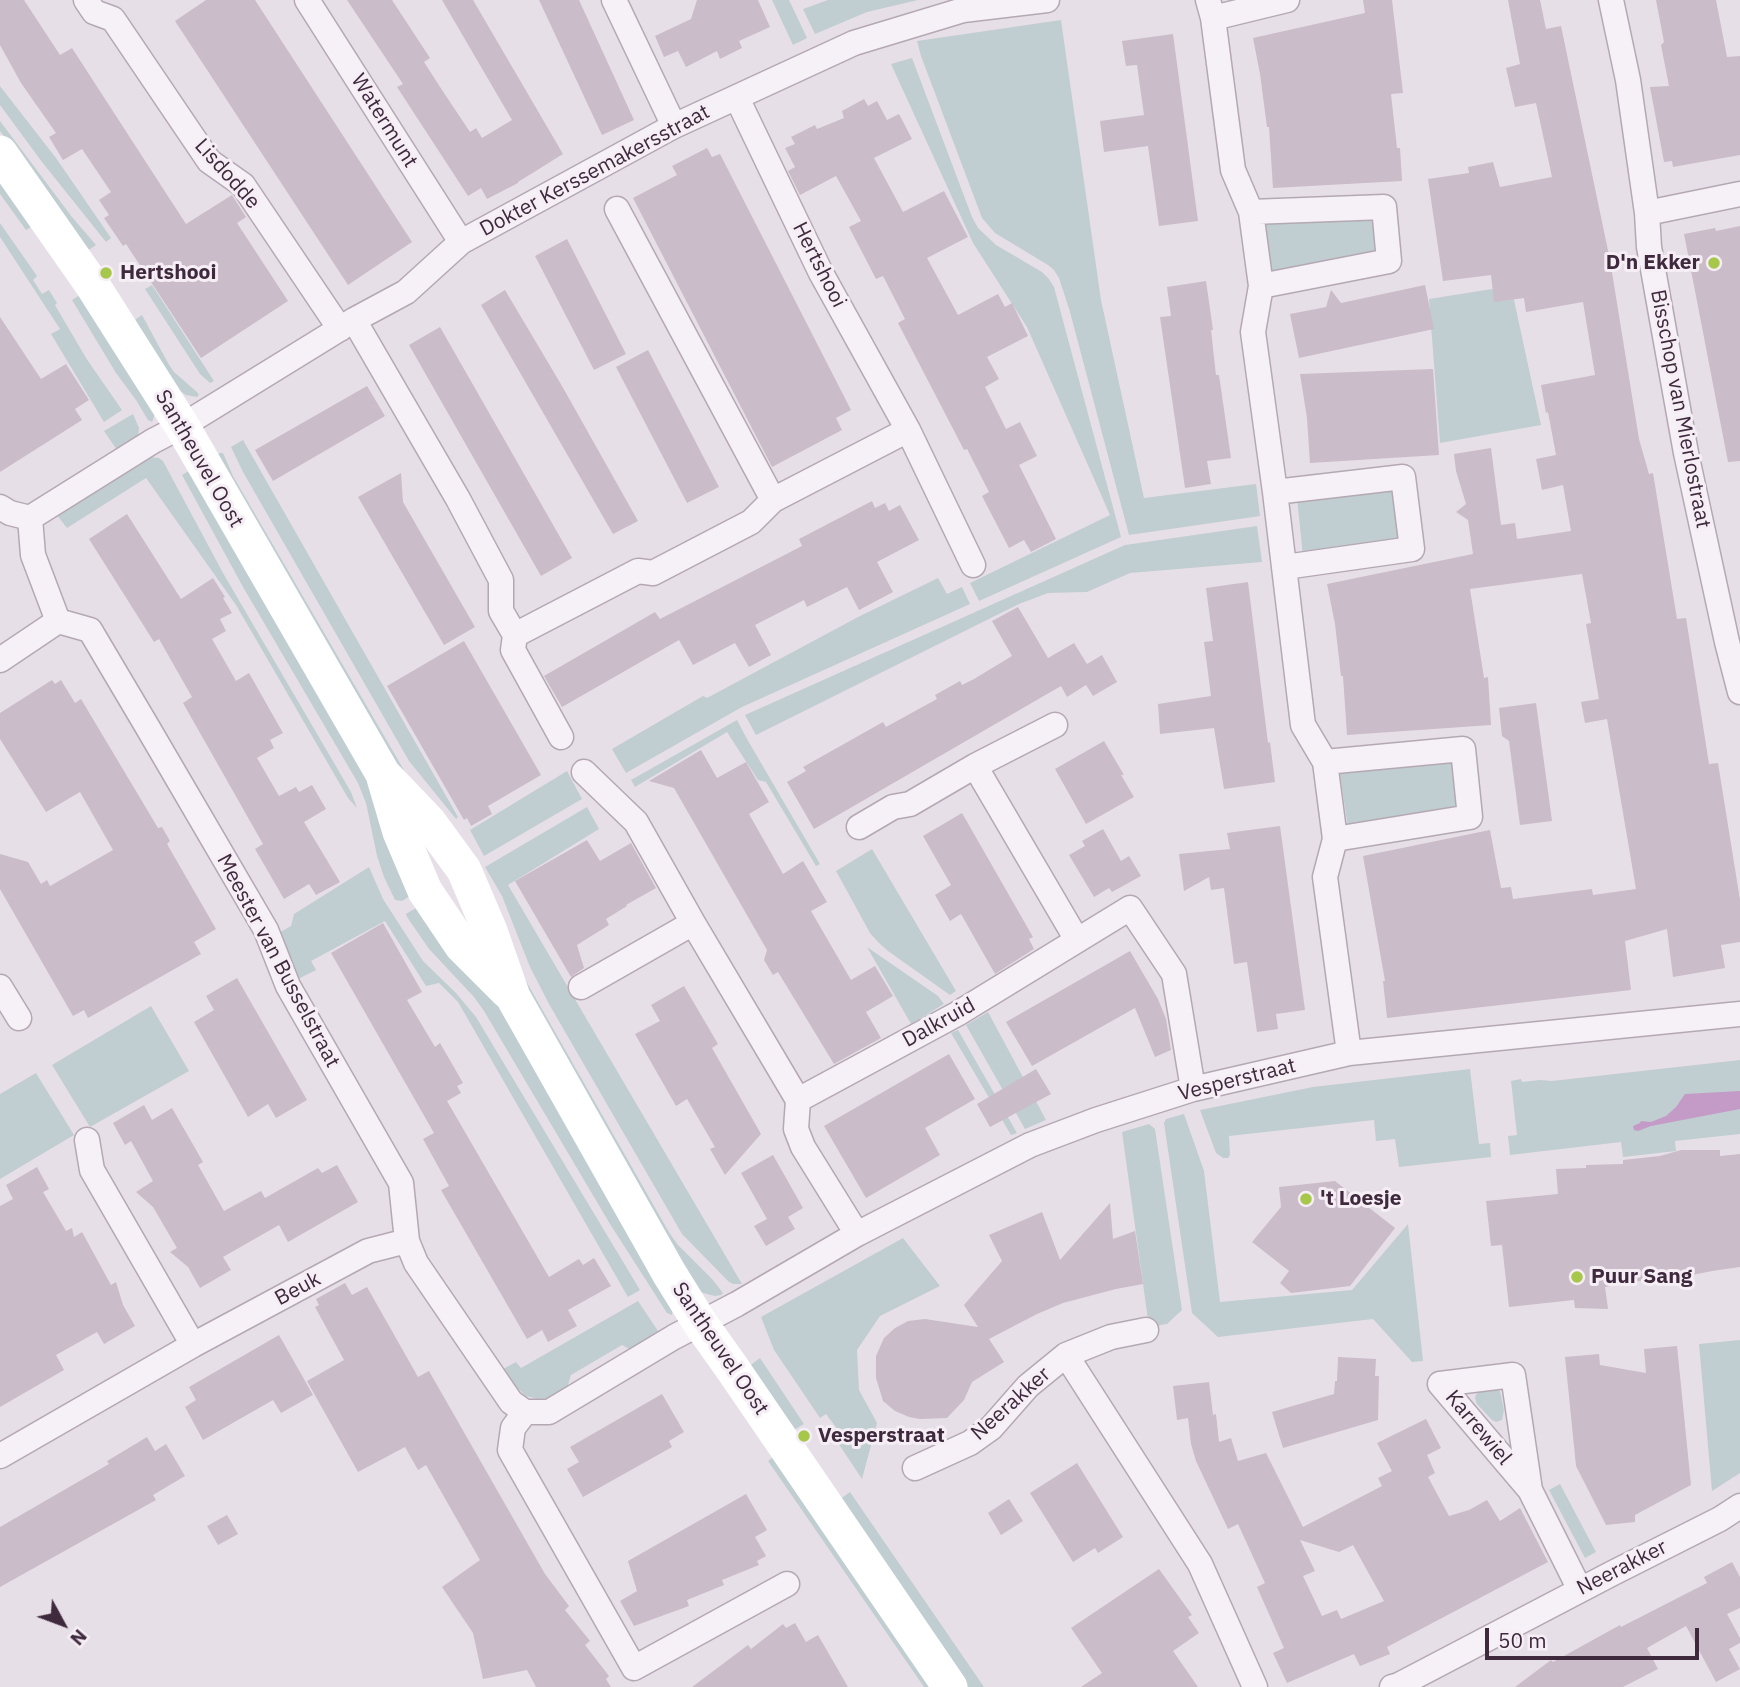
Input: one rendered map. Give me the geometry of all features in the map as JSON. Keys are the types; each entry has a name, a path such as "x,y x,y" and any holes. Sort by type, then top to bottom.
{"street":[{"name":"Lisdodde","path":"86,0 94,12 118,9 209,161 243,185 347,325"},
{"name":"Watermunt","path":"307,0 461,242"},
{"path":"614,0 674,126"},
{"name":"Dokter Kerssemakersstraat","path":"182,426 406,292 461,242 674,126 854,43 961,5 1047,0"},
{"path":"1287,0 1211,9 1233,170 1251,212 1261,286 1253,332 1303,726 1325,762 1335,839 1325,877 1349,1053"},
{"name":"Bisschop van Mierlostraat","path":"1611,0 1628,80 1647,213 1649,247 1686,453 1734,641 1740,692"},
{"name":"Hertshooi","path":"737,97 821,273 908,430 973,565"},
{"name":"Santheuvel Oost","path":"0,153 93,286 182,426 383,774 429,822 464,870 490,931 513,997 700,1323 950,1687"},
{"path":"1647,213 1740,194"},
{"path":"1251,212 1384,207 1389,261 1261,286"},
{"path":"617,209 773,500"},
{"path":"347,325 458,499 501,580 501,611 515,635 513,650 561,737"},
{"path":"0,507 10,513 30,518 153,441 182,426"},
{"path":"515,635 638,571 653,573 751,522 773,500 908,430"},
{"path":"1275,492 1403,477 1412,549 1285,568"},
{"path":"0,660 58,621 33,555 30,518"},
{"name":"Meester van Busselstraat","path":"58,621 90,630 265,930 288,986 401,1183 407,1241 416,1263 511,1402 525,1412"},
{"path":"859,827 893,807 910,804 975,766 1055,725"},
{"path":"1325,762 1463,749 1470,817 1335,839"},
{"path":"975,766 1077,940"},
{"path":"584,772 636,822 798,1100 796,1129 803,1147 857,1234"},
{"name":"Dalkruid","path":"798,1100 957,1014 1130,908 1174,974 1193,1089"},
{"path":"581,987 693,923"},
{"path":"0,986 19,1018"},
{"name":"Vesperstraat","path":"700,1323 857,1234 1030,1145 1193,1089 1349,1053 1740,1014"},
{"path":"87,1140 92,1170 193,1345"},
{"name":"Beuk","path":"0,1456 193,1345 368,1251 407,1241"},
{"path":"700,1323 549,1412 525,1412 513,1428 510,1450 634,1668 787,1584"},
{"name":"Neerakker","path":"915,1468 970,1443 991,1428 1028,1386 1066,1355 1111,1337 1146,1330"},
{"name":"Neerakker","path":"1066,1355 1200,1564 1255,1687"},
{"name":"Karrewiel","path":"1530,1490 1513,1375 1440,1384 1530,1490 1580,1590"},
{"name":"Neerakker","path":"1397,1686 1720,1519 1740,1506"}],"shaded area":[{"path":"772,0 789,0 807,38 793,45"},
{"path":"828,0 918,0 867,12 815,34 803,9"},
{"path":"1061,20 1101,300 1144,498 1256,484 1260,516 1129,535 1059,278 1048,265 995,233 982,218 917,41"},
{"path":"912,58 978,228 996,245 1042,272 1054,287 1121,537 979,601 970,583 1110,515 1027,327 973,243 891,64"},
{"path":"0,86 56,158 111,238 106,242 0,105"},
{"path":"0,121 96,245 87,251 0,131"},
{"path":"0,176 36,224 26,230 0,194"},
{"path":"1376,216 1380,255 1268,274 1263,224"},
{"path":"0,223 37,276 33,280 42,294 49,290 86,358 122,410 104,422 51,334 60,329 0,237"},
{"path":"152,285 214,381 210,383 200,374 145,289"},
{"path":"1511,286 1541,425 1440,443 1429,299"},
{"path":"83,293 154,407 152,422 116,373 72,300"},
{"path":"142,315 174,372 197,392 197,397 186,395 175,388 133,321"},
{"path":"133,414 139,428 138,436 117,450 104,431"},
{"path":"243,440 458,817 456,819 409,761 243,472 231,447"},
{"path":"223,453 233,476 408,777 410,787 216,455"},
{"path":"151,457 163,461 223,573 351,792 357,808 348,798 236,605 146,478 67,528 57,515"},
{"path":"192,469 371,780 418,891 402,901 395,900 384,877 366,803 358,783 243,587 182,475"},
{"path":"1396,485 1403,543 1303,557 1297,498"},
{"path":"1257,526 1262,562 1130,573 1087,592 1048,593 1019,604 756,735 745,715 1125,545"},
{"path":"938,578 947,594 962,587 970,604 742,707 626,773 612,749 703,696 707,698 858,617"},
{"path":"737,720 820,864 816,866 766,782 758,780 727,732 635,787 631,780"},
{"path":"1456,759 1460,811 1348,828 1339,768"},
{"path":"567,771 582,799 484,856 470,830"},
{"path":"587,807 599,829 508,885 742,1284 729,1282 682,1234 549,1004 530,967 502,896 485,867"},
{"path":"872,849 956,991 950,995 878,942 870,933 836,871"},
{"path":"369,867 383,899 423,961 476,1017 640,1290 628,1297 458,1002 439,983 426,986 385,921 311,961 316,970 296,980 277,934 291,926 294,914"},
{"path":"425,903 486,985 673,1309 672,1315 667,1313 610,1224 484,1011 429,949 407,917 406,914"},
{"path":"867,947 938,996 944,1004 911,1024"},
{"path":"526,981 670,1234 712,1279 723,1293 721,1295 703,1293 695,1288 521,989"},
{"path":"151,1006 189,1071 90,1127 52,1065"},
{"path":"988,1012 1046,1120 1025,1129 966,1025"},
{"path":"958,1030 1017,1133 1011,1135 951,1033"},
{"path":"1740,1060 1740,1134 1675,1141 1676,1151 1623,1157 1621,1142 1510,1155 1508,1136 1517,1135 1511,1081 1552,1081"},
{"path":"1470,1069 1479,1144 1490,1143 1491,1157 1399,1167 1395,1139 1376,1141 1374,1120 1229,1136 1230,1155 1223,1158 1216,1153 1200,1110 1313,1087"},
{"path":"36,1073 74,1135 0,1179 0,1094"},
{"path":"1740,1091 1740,1109 1634,1130 1633,1126 1641,1121 1651,1122 1666,1116 1685,1094"},
{"path":"1184,1114 1204,1171 1220,1302 1352,1290 1408,1224 1423,1361 1412,1362 1373,1319 1218,1337 1192,1313 1164,1123 1166,1119"},
{"path":"1149,1124 1155,1129 1182,1310 1167,1324 1149,1327 1122,1132"},
{"path":"903,1238 940,1286 880,1316 857,1350 859,1390 877,1423 862,1479 838,1443 844,1438 826,1414 820,1418 774,1350 761,1317"},
{"path":"638,1301 660,1334 633,1351 622,1345 571,1375 567,1388 548,1398 526,1396 503,1369 516,1362 521,1368"},
{"path":"1740,1340 1740,1473 1712,1491 1699,1344"},
{"path":"760,1358 804,1424 792,1431 748,1367"},
{"path":"1478,1390 1500,1391 1504,1410 1502,1420 1496,1422 1477,1404 1475,1398"},
{"path":"776,1455 935,1687 924,1687 768,1461"},
{"path":"1560,1484 1596,1552 1585,1558 1549,1490"},
{"path":"850,1492 984,1687 968,1687 839,1500"}],"building":[{"path":"0,0 24,0 60,55 72,48 186,224 232,195 246,217 237,223 288,301 201,358 126,244 123,246 104,218 109,215 99,200 111,192 82,149 63,160 49,137 56,133 21,83 0,45"},
{"path":"206,0 255,0 412,242 348,285 175,21"},
{"path":"347,0 392,0 430,58 424,62 442,90 470,132 476,128 482,138 512,120 442,0 473,0 563,154 487,199 481,188 468,196 397,87 403,84"},
{"path":"539,0 579,0 634,120 602,135"},
{"path":"697,0 758,0 770,27 739,41 742,48 720,59 717,51 686,67 678,51 664,57 655,36 691,19"},
{"path":"1363,0 1392,0 1403,93 1391,94 1397,148 1400,148 1402,181 1273,188 1269,127 1253,38 1365,13"},
{"path":"1508,0 1540,0 1546,29 1561,26 1610,260 1639,439 1649,474 1653,473 1677,619 1686,618 1709,764 1718,763 1740,900 1740,942 1721,945 1725,968 1673,977 1667,929 1625,941 1631,990 1387,1018 1385,981 1363,856 1490,830 1501,888 1511,887 1513,899 1592,889 1593,895 1636,889 1607,719 1585,723 1581,702 1599,699 1586,624 1591,623 1582,574 1470,589 1484,678 1488,677 1491,725 1347,735 1343,676 1327,584 1473,554 1468,520 1456,512 1466,504 1454,454 1491,448 1501,525 1515,523 1517,539 1571,531 1563,485 1542,490 1536,459 1556,455 1541,385 1595,375 1583,302 1526,312 1524,298 1494,302 1491,275 1443,281 1428,179 1469,173 1468,167 1493,162 1500,187 1552,177 1536,103 1515,107 1506,68 1520,64"},
{"path":"1656,0 1716,0 1727,57 1740,56 1740,155 1673,167 1672,161 1664,162 1650,87 1669,86"},
{"path":"1173,34 1198,221 1159,226 1148,146 1104,152 1100,121 1144,115 1137,65 1126,66 1122,41"},
{"path":"864,99 868,106 877,101 887,120 899,114 912,139 874,158 903,212 944,191 968,237 927,258 958,315 998,294 1005,307 1012,303 1028,336 987,357 999,379 985,387 1006,429 1020,422 1037,456 1019,465 1056,539 1031,552 1024,540 1009,548 982,496 989,492 898,323 905,319 883,276 876,279 849,227 861,221 836,176 800,195 788,171 795,167 785,148 795,144 791,137 815,125 817,129 844,118 842,111"},
{"path":"707,148 712,157 720,154 851,410 836,418 842,430 772,467 633,198 677,175 672,166"},
{"path":"1740,226 1740,461 1728,462 1684,234"},
{"path":"567,239 626,354 594,370 535,256"},
{"path":"1206,281 1216,375 1219,375 1231,458 1207,461 1211,484 1185,488 1160,317 1171,316 1167,287"},
{"path":"1425,285 1434,329 1299,358 1290,314 1326,307 1331,290 1341,303"},
{"path":"505,290 638,521 613,534 481,305"},
{"path":"0,317 41,379 66,364 89,400 75,409 82,420 0,472"},
{"path":"440,327 572,558 541,576 409,345"},
{"path":"648,350 719,487 687,503 616,367"},
{"path":"1433,369 1439,455 1310,463 1300,374"},
{"path":"367,386 385,416 273,481 255,450"},
{"path":"401,473 403,502 475,627 444,645 358,497"},
{"path":"872,501 875,508 885,503 889,511 900,505 919,540 877,562 893,592 859,610 847,587 807,607 804,600 755,625 771,655 749,667 735,643 693,665 679,640 562,707 544,676 655,612 660,619 802,546 799,539"},
{"path":"127,514 181,599 213,578 225,597 223,598 232,613 220,619 226,631 212,639 236,681 249,673 283,733 270,740 274,748 257,758 279,796 296,787 299,792 312,785 326,809 304,822 340,882 316,895 309,884 284,899 255,849 263,844 183,703 192,697 159,639 154,642 89,539"},
{"path":"1248,582 1275,782 1224,789 1214,728 1160,734 1158,704 1211,696 1204,642 1213,641 1206,588"},
{"path":"1018,607 1048,658 1074,643 1087,664 1102,655 1117,682 1093,696 1086,685 1067,697 1061,686 814,829 787,782 806,771 803,767 883,722 886,727 937,699 935,695 960,681 962,685 974,679 1012,656 992,621"},
{"path":"464,641 541,775 488,806 492,814 471,826 467,818 464,820 387,686"},
{"path":"52,680 55,684 61,680 75,703 81,699 158,828 162,827 170,841 167,844 216,929 194,942 201,954 88,1018 84,1010 73,1016 0,889 0,854 28,862 41,884 47,880 50,886 113,850 80,792 46,812 0,739 0,713"},
{"path":"1536,703 1552,821 1520,825 1509,741 1502,736 1499,708"},
{"path":"1104,741 1134,797 1086,824 1055,769"},
{"path":"701,750 717,778 746,762 769,802 749,814 783,874 803,861 827,902 811,911 851,980 875,966 893,996 866,1012 881,1038 834,1064 778,972 773,975 764,960 767,950 674,788 649,781"},
{"path":"962,813 1033,937 1029,939 1034,949 995,974 961,914 950,921 935,895 951,885 923,836"},
{"path":"1280,826 1305,1010 1276,1014 1278,1029 1257,1032 1247,962 1234,964 1224,888 1211,890 1209,877 1184,891 1179,854 1230,849 1227,833"},
{"path":"1103,829 1121,861 1129,856 1141,876 1112,892 1109,888 1094,897 1069,855 1085,846 1082,841"},
{"path":"587,840 600,861 631,843 656,888 606,919 609,925 577,945 584,968 571,977 515,881"},
{"path":"383,923 422,992 407,1000 435,1047 440,1043 463,1083 457,1086 461,1093 447,1101 549,1277 579,1259 583,1265 594,1258 611,1286 568,1310 577,1326 548,1342 542,1330 527,1339 441,1190 449,1186 423,1139 434,1133 331,953"},
{"path":"1130,951 1158,999 1166,1019 1171,1050 1155,1057 1135,1008 1032,1066 1006,1022"},
{"path":"237,978 307,1100 276,1118 268,1104 248,1117 194,1022 214,1010 206,996"},
{"path":"684,986 718,1044 712,1048 761,1134 725,1175 710,1149 715,1147 687,1099 676,1106 635,1034 660,1021 651,1005"},
{"path":"949,1054 975,1099 925,1128 940,1155 866,1198 824,1126"},
{"path":"1036,1069 1051,1094 990,1127 977,1104"},
{"path":"144,1105 152,1120 172,1108 203,1162 198,1165 224,1211 261,1191 265,1198 318,1168 322,1173 337,1165 358,1202 288,1242 279,1225 223,1257 231,1270 200,1288 188,1267 170,1252 177,1248 153,1207 136,1192 153,1181 131,1141 125,1145 113,1123"},
{"path":"1681,1150 1720,1150 1720,1156 1740,1154 1740,1267 1657,1282 1657,1278 1605,1287 1608,1309 1575,1308 1574,1300 1509,1307 1502,1245 1491,1246 1486,1201 1558,1194 1556,1169 1623,1164 1623,1160 1660,1156"},
{"path":"773,1155 803,1208 788,1217 795,1229 766,1246 754,1226 767,1219 741,1173"},
{"path":"37,1167 49,1189 43,1192 66,1231 72,1228 74,1237 82,1232 111,1285 116,1282 123,1305 135,1326 104,1344 97,1332 56,1355 64,1370 0,1407 0,1206 13,1199 6,1185"},
{"path":"1335,1181 1395,1228 1350,1286 1291,1293 1280,1283 1289,1271 1252,1242 1281,1207 1279,1187"},
{"path":"1110,1203 1113,1239 1135,1231 1143,1284 1063,1303 989,1339 1004,1362 972,1382 964,1400 947,1418 909,1417 895,1411 883,1401 876,1378 876,1356 884,1338 895,1328 908,1321 925,1319 978,1327 964,1305 1002,1261 989,1235 1042,1212 1060,1260"},
{"path":"345,1283 352,1295 367,1287 418,1377 429,1371 545,1574 569,1606 565,1610 590,1641 585,1645 609,1676 606,1679 611,1687 536,1687 527,1670 483,1679 473,1633 442,1587 480,1560 426,1465 418,1470 405,1447 358,1472 307,1381 344,1360 315,1307 319,1305 316,1299"},
{"path":"279,1335 313,1395 281,1413 273,1400 203,1440 185,1407 196,1400 189,1387"},
{"path":"1677,1346 1691,1485 1635,1515 1635,1522 1606,1525 1576,1466 1565,1357 1599,1354 1600,1365 1646,1373 1644,1349"},
{"path":"1338,1357 1376,1359 1375,1376 1379,1376 1378,1420 1283,1448 1272,1412 1334,1394"},
{"path":"1209,1382 1219,1442 1231,1438 1238,1461 1266,1453 1303,1527 1382,1486 1378,1478 1392,1471 1377,1443 1426,1419 1441,1448 1427,1455 1435,1473 1428,1477 1449,1516 1469,1510 1487,1500 1500,1521 1520,1508 1548,1562 1387,1647 1390,1654 1360,1666 1354,1654 1287,1683 1273,1653 1284,1648 1257,1587 1265,1583 1238,1524 1228,1529 1196,1461 1188,1418 1177,1420 1173,1386","holes":["1300,1540 1339,1552 1353,1545 1384,1601 1341,1619 1337,1610 1322,1616 1303,1576 1315,1571"]},
{"path":"662,1394 684,1432 669,1441 672,1447 583,1497 567,1469 579,1462 570,1447"},
{"path":"147,1437 155,1451 166,1444 185,1476 153,1495 156,1500 0,1587 0,1527 109,1464 107,1461"},
{"path":"1077,1463 1123,1537 1098,1553 1095,1548 1073,1562 1030,1493"},
{"path":"746,1494 767,1530 755,1537 766,1556 757,1561 759,1565 722,1580 724,1585 687,1600 689,1606 634,1626 620,1601 637,1591 628,1561"},
{"path":"1009,1499 1023,1521 1001,1535 988,1513"},
{"path":"227,1515 238,1534 218,1545 207,1526"},
{"path":"1732,1562 1740,1577 1740,1608 1727,1614 1740,1643 1729,1649 1740,1669 1716,1682 1686,1626 1647,1648 1658,1669 1623,1687 1515,1687 1551,1660 1553,1662 1620,1625 1621,1627 1707,1583 1704,1577"},
{"path":"1159,1569 1192,1615 1188,1617 1199,1633 1173,1651 1198,1687 1081,1687 1102,1673 1071,1628"},
{"path":"795,1623 806,1642 818,1635 848,1687 692,1687 748,1645 751,1649 783,1624 786,1628"}],"place":[{"name":"D'n Ekker","path":"1714,263"},
{"name":"Hertshooi","path":"106,273"},
{"name":"'t Loesje","path":"1306,1199"},
{"name":"Puur Sang","path":"1577,1277"},
{"name":"Vesperstraat","path":"804,1436"}]}
